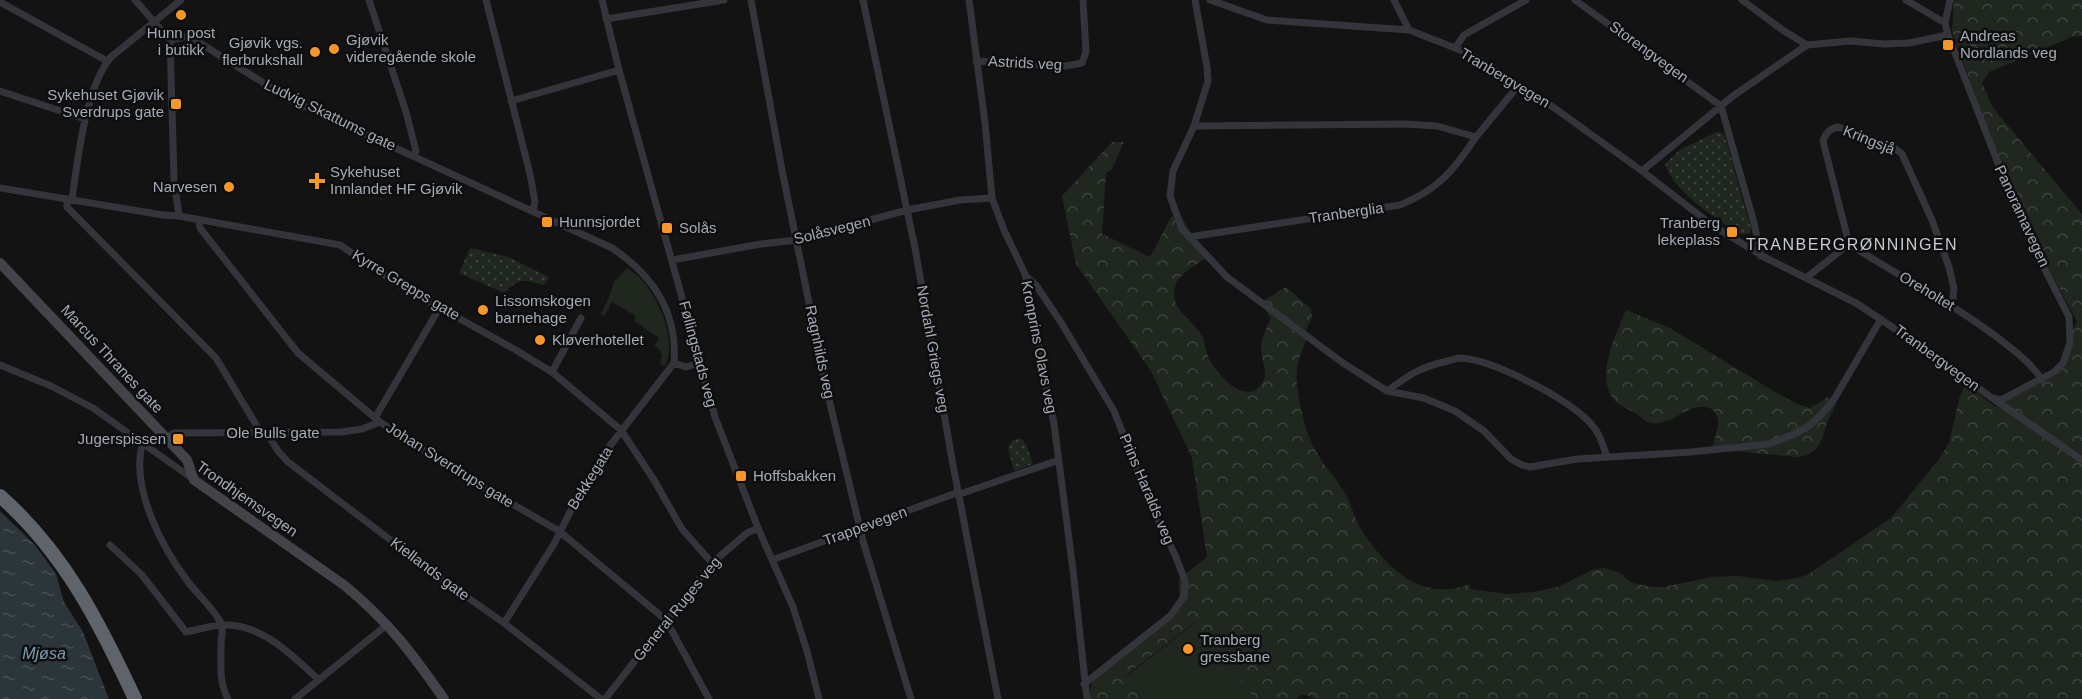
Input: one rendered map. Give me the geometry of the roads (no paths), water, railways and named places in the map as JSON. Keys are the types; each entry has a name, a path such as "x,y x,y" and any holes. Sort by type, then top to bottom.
{"highway":[{"path":"0,496 42,539 74,581 100,627 135,699"}],"main road":[{"name":"Marcus Thranes gate","path":"0,263 187,460 194,480"},
{"name":"Trondhjemsvegen","path":"194,480 344,585 388,624 444,699"}],"street":[{"path":"135,0 170,40 174,179 179,216"},
{"path":"69,199 85,119 107,61 181,0"},
{"path":"369,0 406,112 416,151 414,156"},
{"path":"486,0 535,202 533,211"},
{"name":"Føllingstads veg","path":"602,0 699,363 730,459 798,623 819,699"},
{"path":"606,19 724,0"},
{"name":"Ragnhilds veg","path":"751,0 782,171 827,391 860,528 911,699"},
{"name":"Nordahl Griegs veg","path":"862,0 907,210 998,699"},
{"name":"Kronprins Olavs veg","path":"969,0 992,198 1004,231 1025,274 1044,366 1059,460 1087,699"},
{"name":"Astrids veg","path":"976,61 1066,66 1082,63 1086,52 1083,0"},
{"path":"1195,0 1208,81 1194,126 1173,171 1170,196 1182,229 1189,237 1227,278 1343,363 1387,391 1413,371 1433,364 1460,358 1487,364 1531,382 1592,424 1600,437 1607,457"},
{"name":"Tranbergvegen","path":"1210,0 1270,20 1409,30 1455,48 1491,66 1642,171 1712,225 1761,256 1856,303 2082,460"},
{"path":"1394,0 1409,30"},
{"path":"1455,48 1464,35 1526,0"},
{"name":"Storengvegen","path":"1575,0 1721,106"},
{"path":"1742,0 1807,45"},
{"path":"1906,0 1945,23"},
{"name":"Panoramavegen","path":"1950,0 1945,23 1947,35 2012,199 2069,317 2071,332 2068,353 2059,368 2042,380 2001,400"},
{"path":"0,2 107,61"},
{"path":"1642,171 1733,96 1807,45 1850,41 1884,44 1916,42 1947,35"},
{"name":"Ludvig Skattums gate","path":"170,40 188,36 289,99 612,249 645,276 669,315 675,342 674,363"},
{"path":"511,101 619,70"},
{"name":"Tranberglia","path":"1189,237 1400,205 1419,197 1435,187 1461,160 1476,136 1518,86"},
{"path":"0,91 85,119"},
{"path":"1721,106 1761,256"},
{"path":"1194,126 1405,124 1437,126 1476,136"},
{"name":"Kringsjå","path":"1849,244 1823,141 1825,133 1838,127 1893,147 1902,154 1932,220 1949,267 1954,289 1952,306"},
{"name":"Kyrre Grepps gate","path":"0,188 179,216 340,245 401,286 552,372 621,430 654,480 682,529 712,563"},
{"name":"Solåsvegen","path":"672,260 797,240 907,210 992,198"},
{"name":"Kiellands gate","path":"69,199 67,207 216,358 264,433 288,462 603,699"},
{"name":"Johan Sverdrups gate","path":"199,220 200,228 298,354 377,420 452,469 559,531 666,620 710,699"},
{"path":"1806,278 1849,244"},
{"name":"Oreholtet","path":"1849,244 1972,318 2016,352 2042,380"},
{"name":"Prins Haralds veg","path":"1025,274 1036,285 1062,324 1114,411 1151,505 1185,581 1184,597 1170,616 1084,684"},
{"path":"377,420 440,307"},
{"path":"552,372 581,318"},
{"name":"Tranbergvegen","path":"1387,391 1424,398 1455,411 1484,431 1511,459 1530,467 1577,459 1691,452 1769,444 1806,428 1819,417 1833,401 1881,319"},
{"path":"674,363 686,367 699,363"},
{"name":"Bekkegata","path":"504,623 554,544 559,531 603,456 674,363"},
{"name":"Trondhjemsvegen","path":"0,364 51,386 93,408 194,480"},
{"name":"Tranbergvegen","path":"1992,398 2001,400"},
{"name":"Ole Bulls gate","path":"166,438 174,433 340,432 362,429 377,420"},
{"path":"142,444 138,459 140,477 158,530 173,561 222,624 222,678 223,690 228,699"},
{"name":"Trappevegen","path":"772,560 1059,460"},
{"name":"General Ruges veg","path":"603,699 712,563 747,533 758,528"},
{"path":"110,545 142,575 186,632 222,624 241,626 258,632 284,649 319,680"},
{"path":"295,699 388,624"}],"water":[{"name":"Mjøsa","path":"0,511 35,545 56,574 64,602 83,632 109,699 0,699"}],"place":[{"name":"Hunn post i butikk","path":"181,15"},
{"name":"Andreas Nordlands veg","path":"1948,45"},
{"name":"Gjøvik videregående skole","path":"334,49"},
{"name":"Gjøvik vgs. flerbrukshall","path":"315,52"},
{"name":"Sykehuset Gjøvik Sverdrups gate","path":"176,104"},
{"name":"Sykehuset Innlandet HF Gjøvik","path":"317,181"},
{"name":"Narvesen","path":"229,187"},
{"name":"Hunnsjordet","path":"547,222"},
{"name":"Solås","path":"667,228"},
{"name":"Tranberg lekeplass","path":"1732,232"},
{"name":"Lissomskogen barnehage","path":"483,310"},
{"name":"Kløverhotellet","path":"540,340"},
{"name":"Jugerspissen","path":"178,439"},
{"name":"Hoffsbakken","path":"741,476"},
{"name":"Tranberg gressbane","path":"1188,649"}],"district":[{"name":"TRANBERGRØNNINGEN","path":"1852,244"}]}
